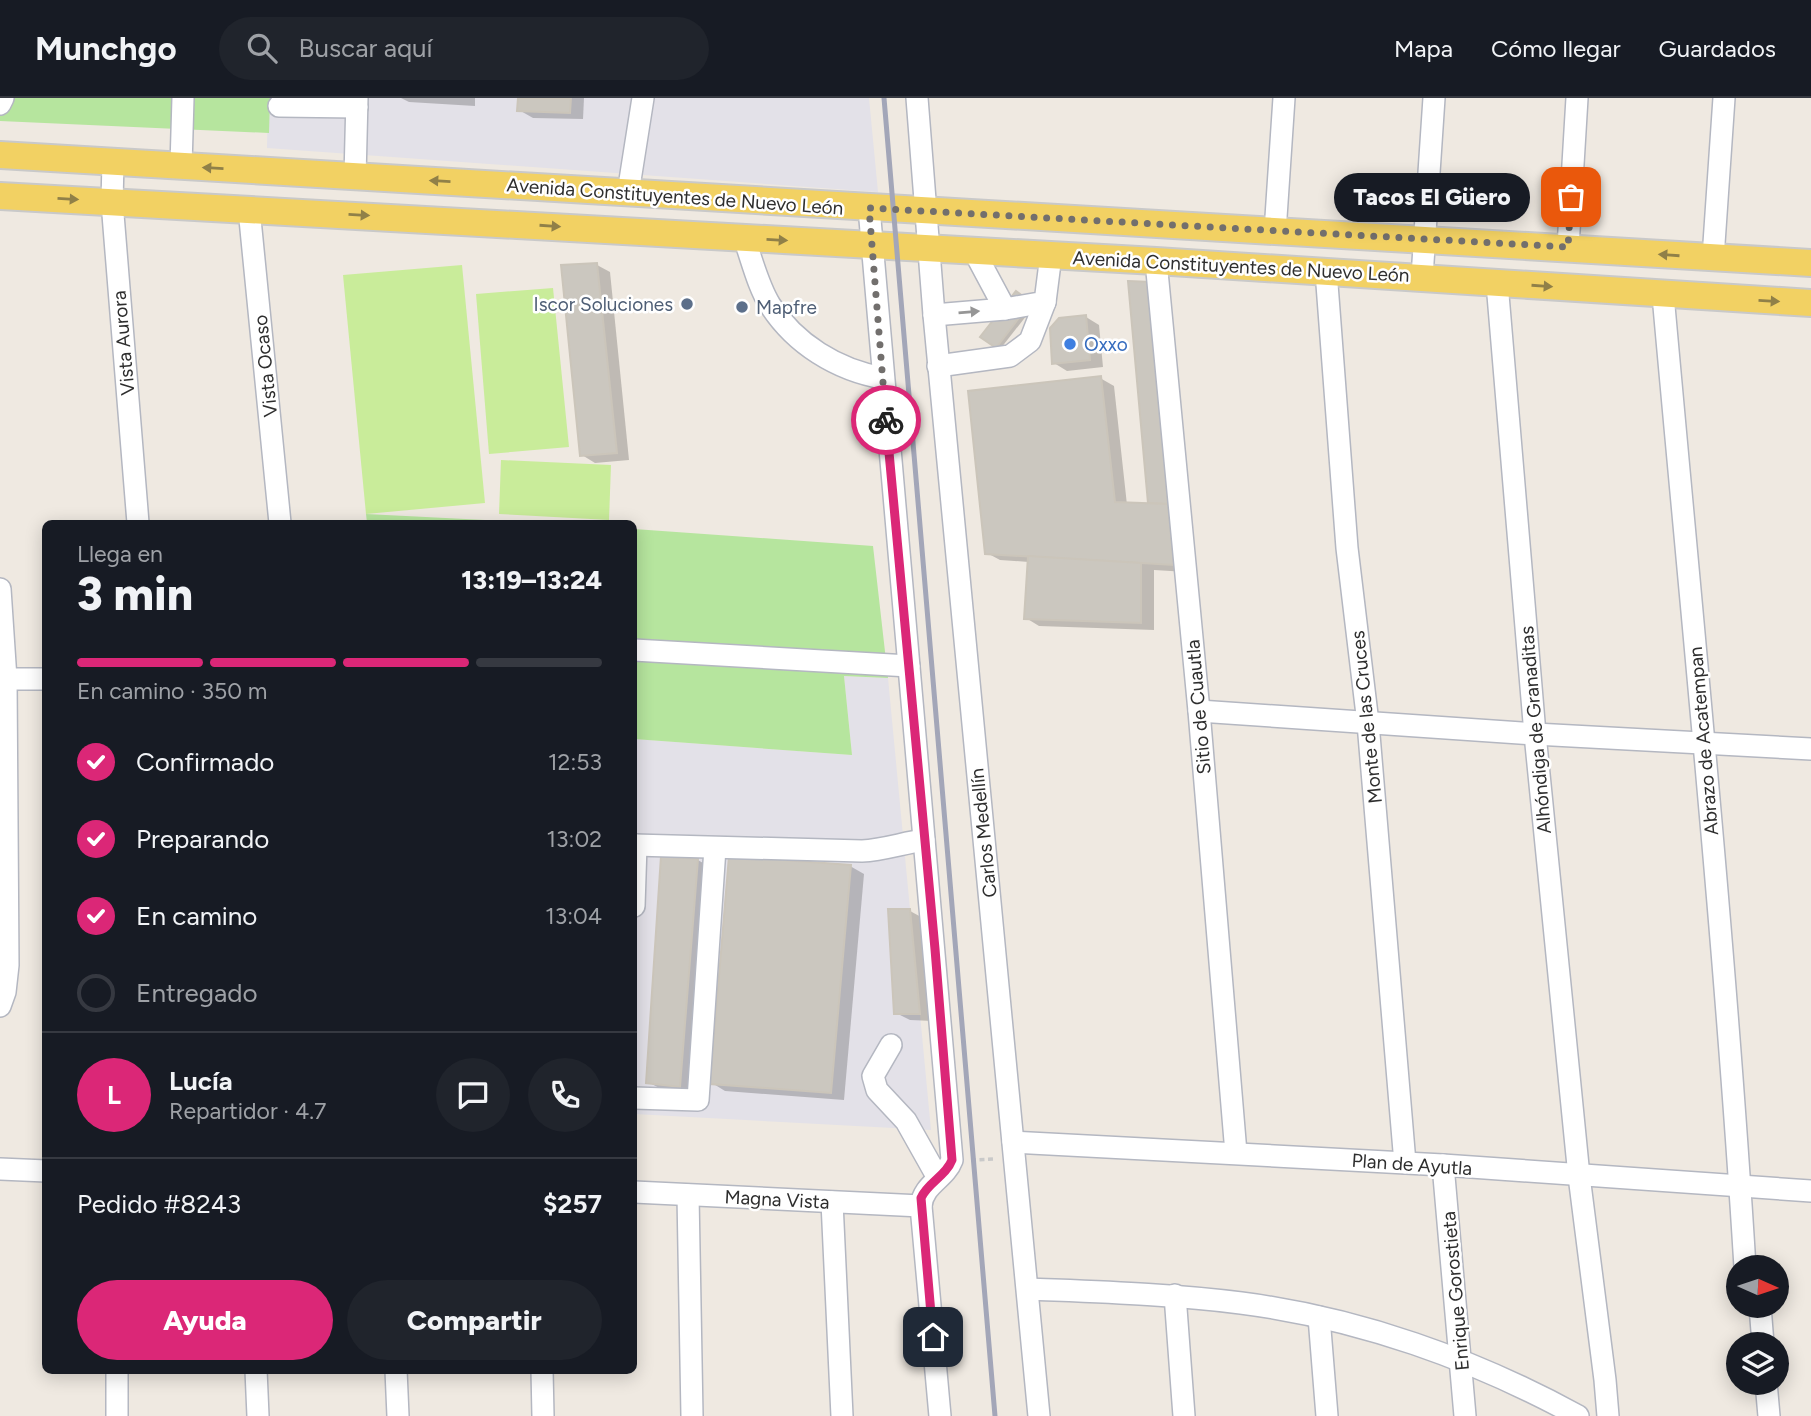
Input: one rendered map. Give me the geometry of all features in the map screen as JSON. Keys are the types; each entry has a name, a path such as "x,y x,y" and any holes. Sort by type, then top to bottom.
{"main road":[{"name":"Avenida Constituyentes de Nuevo León","path":"0,155 1811,263"},
{"path":"481,222 484,184"},
{"name":"Avenida Constituyentes de Nuevo León","path":"0,196 1422,276 1663,295 1811,303"}],"street":[{"path":"0,104 3,98"},
{"path":"181,166 183,98"},
{"path":"628,193 643,98"},
{"name":"Carlos Medellín","path":"917,98 934,315 1039,1416"},
{"path":"1275,232 1284,98"},
{"path":"1422,276 1434,98"},
{"path":"1568,247 1577,98"},
{"path":"1713,258 1724,98"},
{"path":"279,106 357,102 355,177"},
{"name":"Vista Aurora","path":"113,162 112,202 138,520"},
{"path":"869,208 952,1160 951,1165 924,1192 920,1206 940,1416"},
{"name":"Vista Ocaso","path":"249,209 280,520"},
{"path":"744,238 769,304 796,337 826,358 864,374 883,378"},
{"path":"974,251 1005,309"},
{"path":"939,366 1010,356 1030,341 1045,302 1051,256"},
{"name":"Sitio de Cuautla","path":"1156,261 1199,711 1236,1153"},
{"name":"Monte de las Cruces","path":"1326,271 1347,548 1368,723 1405,1163"},
{"name":"Alhóndiga de Granaditas","path":"1497,283 1535,734 1579,1176 1608,1416"},
{"name":"Abrazo de Acatempan","path":"1663,295 1746,1187"},
{"path":"934,315 1005,309 1045,302"},
{"path":"0,589 8,965 5,992 0,1006"},
{"path":"637,650 909,666"},
{"path":"3,679 42,679"},
{"path":"1199,711 1535,734 1811,749"},
{"path":"637,845 862,851 880,850 924,840"},
{"path":"637,1098 698,1100 715,848"},
{"path":"891,1045 873,1076 877,1090 906,1121 938,1178"},
{"name":"Plan de Ayutla","path":"1014,1150 1236,1153 1811,1191"},
{"name":"Enrique Gorostieta","path":"1443,1165 1465,1416"},
{"path":"0,1169 42,1171"},
{"path":"1745,1255 1746,1187"},
{"path":"1746,1187 1755,1255"},
{"name":"Magna Vista","path":"637,1192 920,1206"},
{"path":"688,1195 692,1416"},
{"path":"832,1202 842,1416"},
{"path":"1028,1289 1175,1296 1243,1303 1319,1317 1462,1360 1578,1416"},
{"path":"1175,1296 1184,1416"},
{"path":"1319,1317 1326,1416"},
{"path":"117,1374 117,1416"},
{"path":"256,1374 258,1416"},
{"path":"396,1374 398,1416"},
{"path":"542,1374 543,1416"},
{"path":"1753,1395 1754,1416"},
{"path":"1767,1395 1769,1416"}],"path":[{"path":"952,1160 1014,1150"}],"shaded area":[{"path":"268,98 869,98 878,192 267,148"},
{"path":"844,676 888,678 931,1130 637,1114 637,739 852,755"}],"green space":[{"path":"0,98 270,98 269,133 0,121"},
{"path":"462,265 485,503 366,514 343,275"},
{"path":"553,288 569,447 489,454 476,294"},
{"path":"501,460 611,465 609,520 499,514"},
{"path":"366,514 485,520 367,520"},
{"path":"637,529 873,546 888,678 844,676 852,755 637,739"}],"building":[{"path":"518,98 571,98 570,113 517,111"},
{"path":"597,263 617,453 580,456 561,265"},
{"path":"1128,281 1151,282 1168,504 1148,503"},
{"path":"1016,291 1031,302 996,348 980,337"},
{"name":"Oxxo","path":"1086,315 1090,360 1052,364 1050,328 1059,318"},
{"path":"1101,376 1115,502 1168,504 1174,565 985,554 968,391"},
{"path":"1028,556 1141,563 1141,623 1024,619"},
{"path":"661,856 698,859 680,1087 646,1083"},
{"path":"729,856 851,865 831,1093 710,1084"},
{"path":"888,909 910,909 920,1014 894,1014"}],"railway":[{"path":"884,98 995,1416"}],"way so far":[{"path":"886,420 869,208 925,209 1275,232 1568,247 1571,197"}],"place":[{"name":"Tacos El Güero","path":"1571,197"},
{"name":"Iscor Soluciones","path":"687,304"},
{"name":"Mapfre","path":"742,307"},
{"name":"Oxxo","path":"1070,344"}],"route":[{"path":"886,420 952,1160 947,1170 924,1192 920,1206 933,1337"}]}
